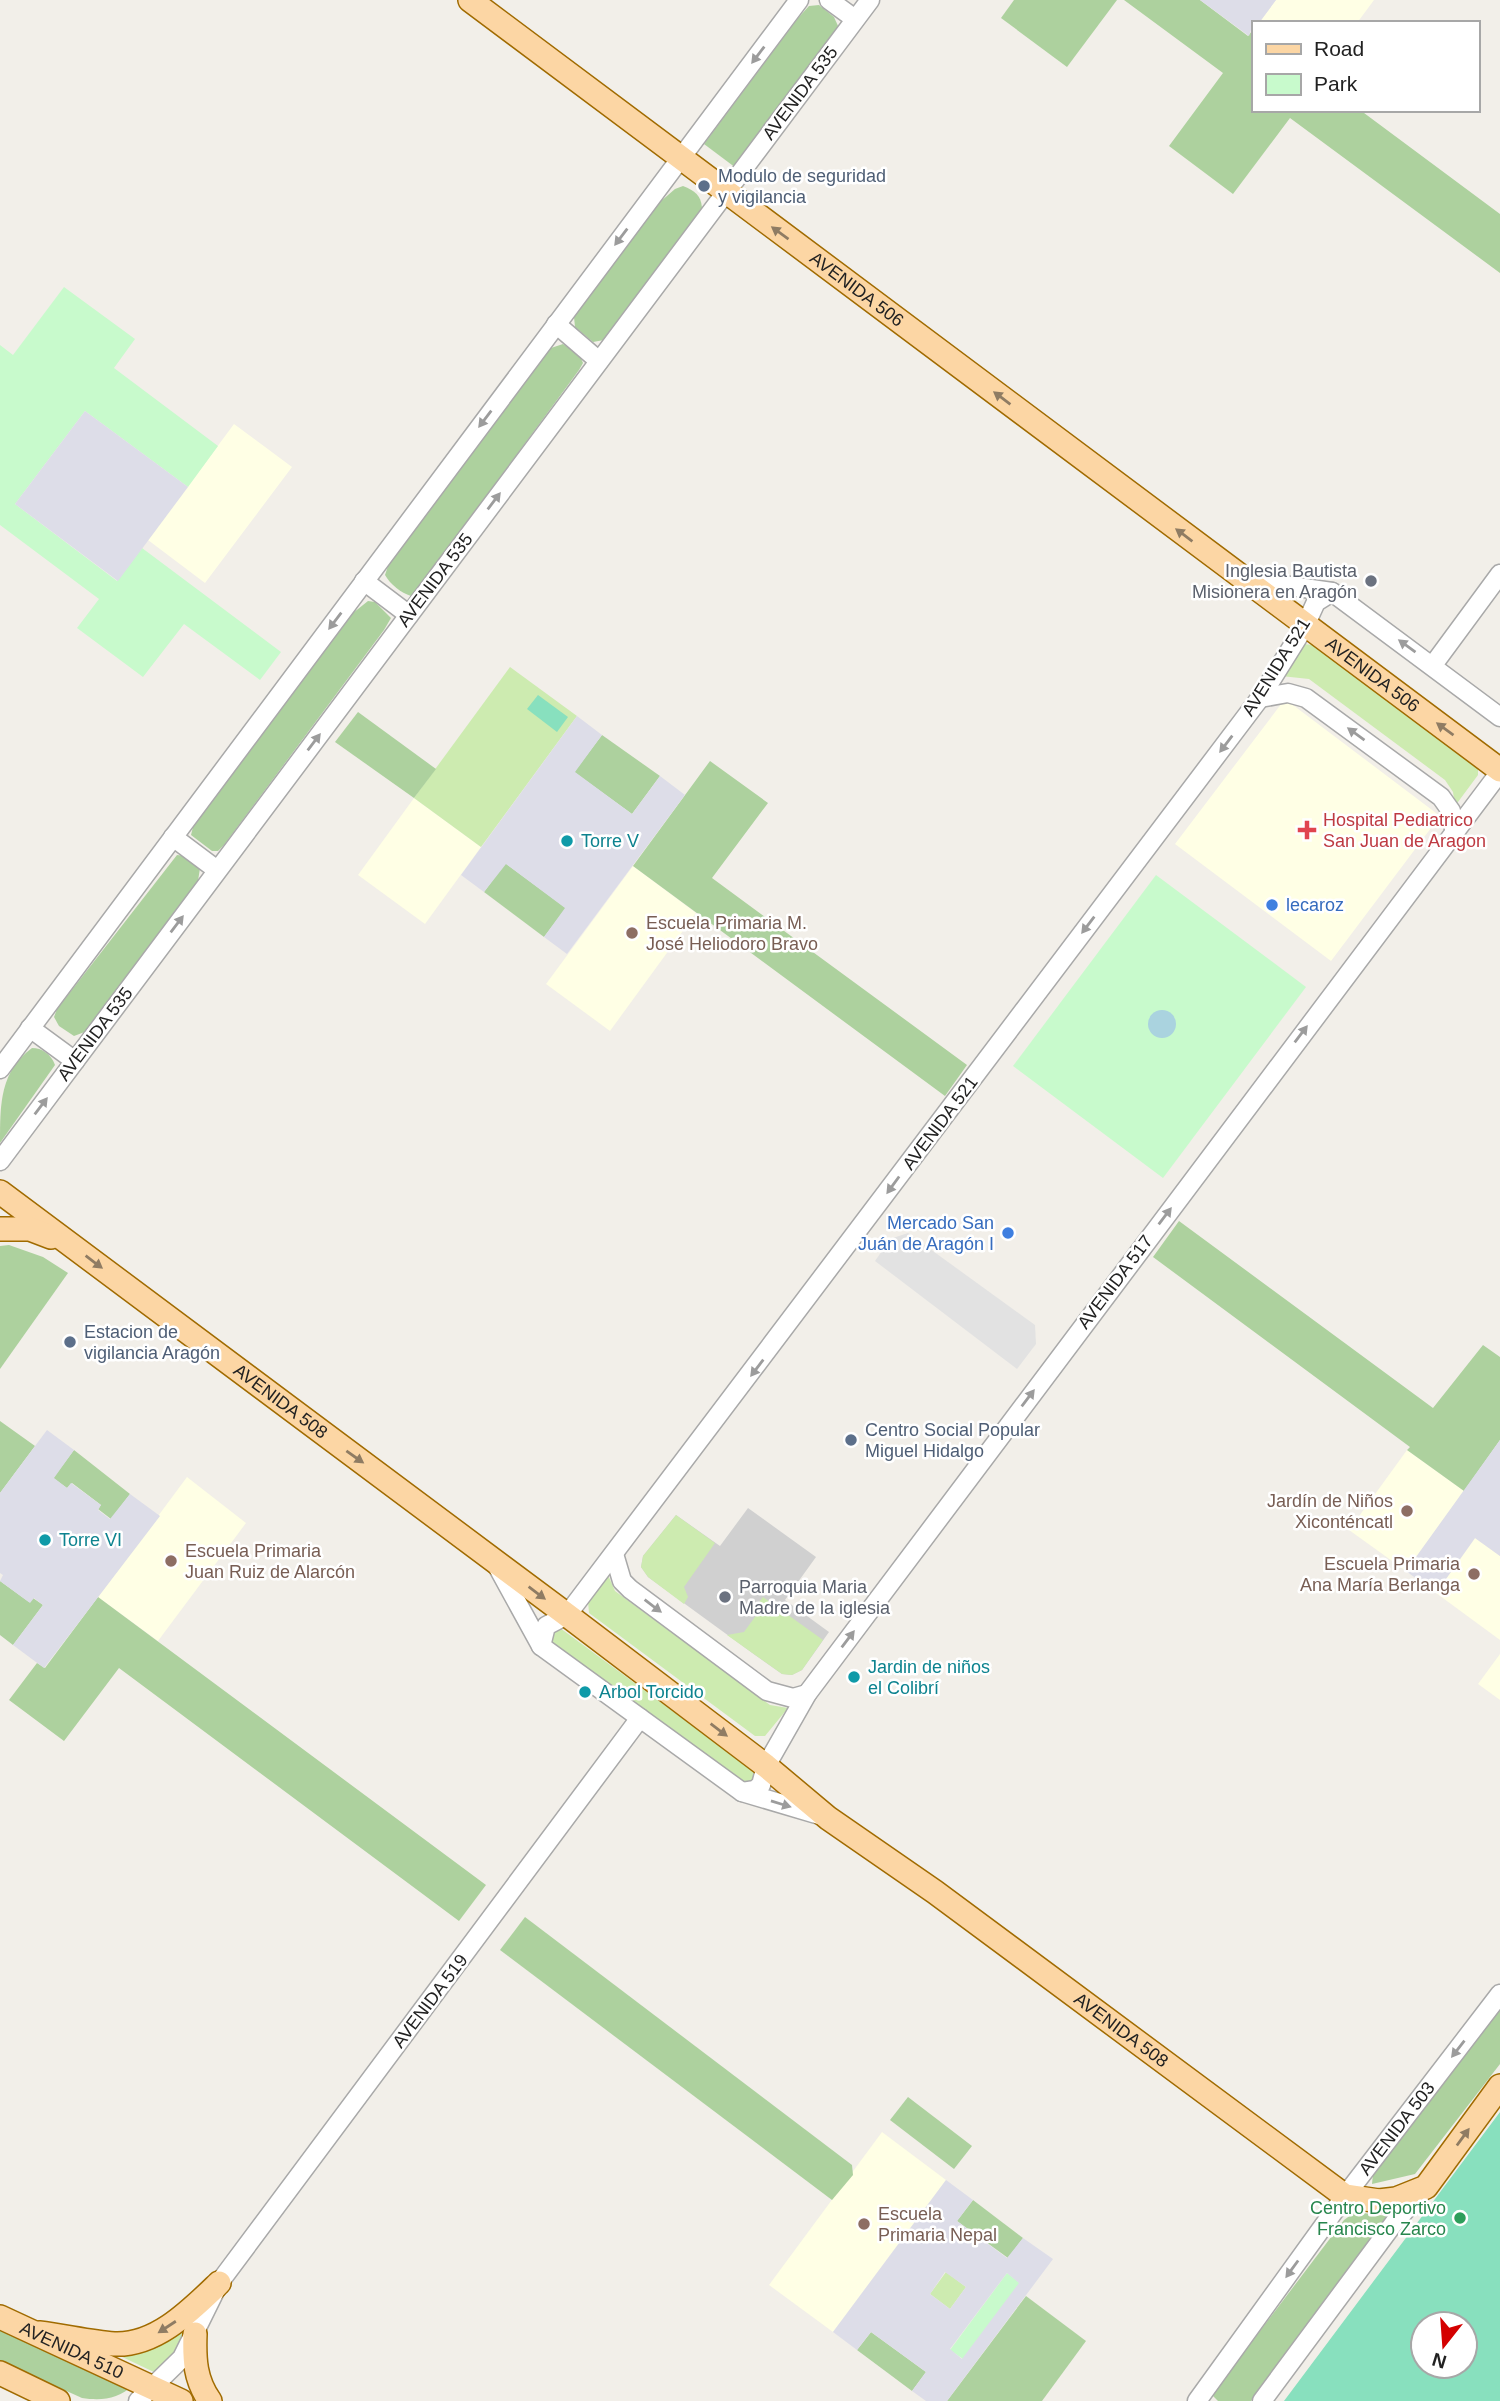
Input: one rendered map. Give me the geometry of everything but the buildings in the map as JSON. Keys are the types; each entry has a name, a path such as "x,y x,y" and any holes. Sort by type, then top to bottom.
{"main road":[{"name":"AVENIDA 506","path":"470,0 1500,771"},
{"name":"AVENIDA 508","path":"0,1192 567,1615 766,1766 828,1818 935,1892 1345,2196 1379,2201 1396,2199 1426,2187"},
{"path":"0,1229 30,1229 70,1243"},
{"path":"1426,2187 1500,2086"},
{"path":"39,2333 117,2344 154,2335 187,2313 219,2283"},
{"name":"AVENIDA 510","path":"0,2317 39,2333 146,2394 181,2401"},
{"path":"195,2334 194,2365 202,2390 210,2401"},
{"path":"0,2373 58,2401"}],"street":[{"path":"0,1068 799,0"},
{"path":"828,0 855,19"},
{"name":"AVENIDA 535","path":"0,1160 870,0"},
{"path":"556,324 599,362"},
{"path":"1433,665 1500,574"},
{"name":"AVENIDA 506","path":"1244,580 1332,592 1500,717"},
{"path":"364,582 409,615"},
{"name":"AVENIDA 521","path":"541,1646 546,1626 554,1619 567,1615 614,1554 1260,698 1305,626 1316,602 1332,592"},
{"path":"1260,698 1288,693 1306,698 1441,797 1451,811 1454,830"},
{"name":"AVENIDA 517","path":"742,1792 755,1790 761,1785 766,1766 807,1693 1500,771"},
{"path":"173,837 218,870"},
{"path":"30,1028 75,1060"},
{"path":"614,1554 622,1581 767,1691 793,1698 807,1693"},
{"name":"AVENIDA 508","path":"494,1561 541,1646 742,1792 828,1818"},
{"name":"AVENIDA 519","path":"146,2394 182,2358 219,2283 640,1718"},
{"name":"AVENIDA 503","path":"1197,2401 1345,2196 1500,1994"},
{"path":"1262,2401 1395,2223 1426,2187"}],"shaded area":[{"path":"1200,0 1276,0 1260,21 1252,21 1249,36"},
{"path":"1276,0 1374,0 1358,21 1260,21"},
{"path":"85,411 188,487 118,581 15,504"},
{"path":"234,424 292,467 205,583 148,540"},
{"name":"Hospital Pediatrico San Juan de Aragon","path":"1285,699 1440,816 1331,961 1175,844"},
{"path":"577,716 602,735 575,772 632,814 660,776 685,795 567,954 544,937 565,908 506,864 484,892 461,875"},
{"path":"414,798 481,847 425,924 358,875"},
{"name":"Escuela Primaria M. José Heliodoro Bravo","path":"633,866 696,913 610,1031 546,984"},
{"name":"Mercado San Juán de Aragón I","path":"908,1233 1035,1325 1036,1344 1017,1369 875,1261 890,1239"},
{"path":"47,1430 74,1450 54,1478 67,1488 71,1483 101,1505 98,1510 110,1519 130,1494 160,1516 44,1668 13,1645 43,1605 34,1598 30,1603 0,1581 3,1575 0,1573 0,1493"},
{"path":"1500,1440 1500,1556 1475,1538 1436,1593 1406,1571"},
{"name":"Jardín de Niños Xiconténcatl","path":"1407,1450 1464,1491 1406,1571 1349,1530"},
{"name":"Escuela Primaria Juan Ruiz de Alarcón","path":"187,1477 246,1523 158,1641 98,1597"},
{"path":"748,1508 816,1557 785,1600 829,1632 802,1670 792,1675 782,1674 755,1655 648,1577 641,1567 643,1556 676,1515 720,1546"},
{"name":"Escuela Primaria Ana María Berlanga","path":"1475,1538 1500,1556 1500,1640 1436,1593"},
{"path":"1500,1654 1500,1700 1478,1684"},
{"name":"Escuela Primaria Nepal","path":"882,2132 946,2180 833,2332 769,2285"},
{"path":"946,2180 973,2200 957,2221 1007,2258 1023,2238 1053,2259 947,2401 926,2401 912,2391 926,2372 871,2332 857,2350 833,2332","holes":["945,2272 966,2287 950,2309 930,2294","1007,2273 1019,2283 962,2359 950,2349"]}],"green space":[{"path":"1014,0 1117,0 1067,67 1001,18"},
{"path":"1124,0 1200,0 1248,36 1252,31 1252,112 1363,112 1500,214 1500,273 1290,118 1233,194 1169,146 1223,73"},
{"path":"819,5 834,17 838,26 835,34 736,168 704,144 798,18 809,6"},
{"path":"683,186 697,194 702,208 604,340 593,342 575,327 574,317 660,202 675,189"},
{"path":"64,287 135,339 114,368 218,446 188,487 85,411 15,504 117,581 142,548 281,652 260,680 184,624 143,677 77,628 99,599 0,525 0,345 13,355"},
{"path":"563,344 580,356 583,363 579,370 415,593 411,596 400,590 385,575 388,566 551,348"},
{"path":"368,601 375,602 391,618 384,630 224,845 218,851 212,851 191,835 193,827 353,613"},
{"path":"1303,644 1314,645 1478,768 1478,775 1455,806 1453,792 1445,780 1309,679 1281,676"},
{"path":"510,667 577,716 481,847 414,798"},
{"path":"538,695 568,717 557,732 527,709"},
{"path":"358,712 436,769 414,798 335,742"},
{"path":"602,735 660,776 632,814 574,772"},
{"path":"710,761 768,803 712,878 967,1065 945,1096 633,866"},
{"path":"177,855 186,856 200,868 198,881 90,1030 74,1036 59,1026 54,1017 57,1009"},
{"path":"505,863 566,908 544,937 484,892"},
{"path":"1156,875 1306,987 1163,1178 1013,1066"},
{"path":"32,1048 46,1052 55,1065 0,1143 0,1115 8,1078 21,1057"},
{"path":"1179,1221 1433,1408 1483,1345 1500,1357 1500,1440 1464,1491 1407,1450 1410,1447 1153,1257"},
{"path":"9,1245 43,1257 68,1273 0,1369 0,1246"},
{"path":"0,1421 35,1446 0,1493"},
{"path":"74,1450 130,1494 111,1519 98,1509 101,1505 72,1483 67,1488 53,1478"},
{"path":"676,1515 715,1543 684,1587 688,1597 684,1604 648,1577 641,1567 643,1556"},
{"path":"608,1575 615,1591 770,1705 788,1708 765,1736 755,1736 589,1613 588,1601"},
{"path":"0,1581 29,1602 33,1598 43,1605 13,1645 0,1635"},
{"path":"98,1597 486,1885 459,1921 119,1668 64,1741 9,1700 37,1663 45,1668"},
{"path":"763,1597 823,1640 802,1670 792,1675 782,1674 727,1635 744,1632 760,1610 756,1606"},
{"path":"556,1625 760,1778 750,1787 552,1644 545,1632"},
{"path":"525,1917 852,2165 853,2175 832,2200 500,1950"},
{"path":"1500,2005 1500,2064 1415,2174 1372,2184 1373,2174"},
{"path":"908,2097 972,2146 954,2169 890,2120"},
{"name":"Centro Deportivo Francisco Zarco","path":"1500,2112 1500,2401 1284,2401"},
{"path":"973,2200 1023,2238 1008,2258 957,2221"},
{"path":"1355,2212 1387,2216 1251,2401 1218,2401 1213,2396 1216,2389 1344,2220"},
{"path":"946,2272 966,2287 950,2309 930,2294"},
{"path":"1007,2273 1020,2283 963,2359 950,2350"},
{"path":"1026,2296 1086,2341 1042,2401 947,2401"},
{"path":"193,2316 178,2347 156,2373 116,2354"},
{"path":"0,2326 134,2385 109,2398 82,2398 0,2361"},
{"path":"871,2332 926,2372 912,2391 857,2350"}],"water":[{"path":"1162,1010 1172,1014 1176,1024 1172,1034 1162,1038 1152,1034 1148,1024 1152,1014"}],"place":[{"name":"Modulo de seguridad y vigilancia","path":"704,186"},
{"name":"Inglesia Bautista Misionera en Aragón","path":"1371,581"},
{"name":"Hospital Pediatrico San Juan de Aragon","path":"1307,830"},
{"name":"Torre V","path":"567,841"},
{"name":"lecaroz","path":"1272,905"},
{"name":"Escuela Primaria M. José Heliodoro Bravo","path":"632,933"},
{"name":"Mercado San Juán de Aragón I","path":"1008,1233"},
{"name":"Estacion de vigilancia Aragón","path":"70,1342"},
{"name":"Centro Social Popular Miguel Hidalgo","path":"851,1440"},
{"name":"Jardín de Niños Xiconténcatl","path":"1407,1511"},
{"name":"Torre VI","path":"45,1540"},
{"name":"Escuela Primaria Juan Ruiz de Alarcón","path":"171,1561"},
{"name":"Escuela Primaria Ana María Berlanga","path":"1474,1574"},
{"name":"Parroquia Maria Madre de la iglesia","path":"725,1597"},
{"name":"Jardin de niños el Colibrí","path":"854,1677"},
{"name":"Arbol Torcido","path":"585,1692"},
{"name":"Centro Deportivo Francisco Zarco","path":"1460,2218"},
{"name":"Escuela Primaria Nepal","path":"864,2224"}]}
